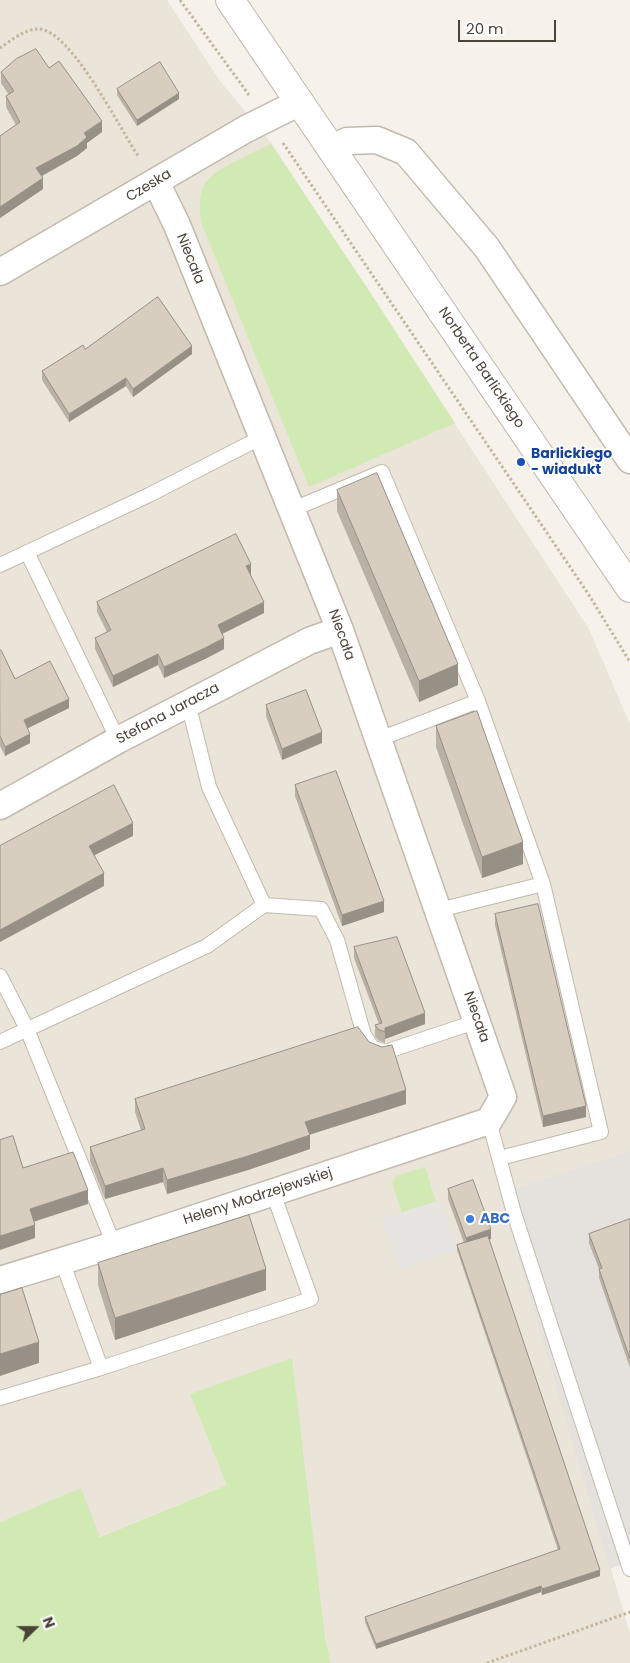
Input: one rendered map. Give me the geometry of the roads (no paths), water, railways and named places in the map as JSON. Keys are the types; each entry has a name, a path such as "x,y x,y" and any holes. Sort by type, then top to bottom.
{"street":[{"name":"Norberta Barlickiego","path":"230,0 630,588"},
{"name":"Czeska","path":"0,272 266,118 300,102"},
{"path":"330,148 347,141 377,140 406,152 487,248 630,460"},
{"name":"Niecała","path":"156,182 177,225 340,630 503,1097 489,1121"},
{"name":"Stefana Jaracza","path":"0,806 188,703 309,641 340,630"},
{"name":"Heleny Modrzejewskiej","path":"0,1280 114,1245 489,1121"}],"lane":[{"path":"0,565 149,494 262,437"},
{"path":"292,510 382,472 478,702 543,884 601,1132 500,1158"},
{"path":"27,552 118,740"},
{"path":"378,740 478,702"},
{"path":"188,703 209,786 264,905"},
{"path":"439,910 543,884"},
{"path":"0,1042 207,946 264,905 321,909 336,940 364,1035 372,1047 385,1052 478,1021"},
{"path":"0,976 27,1029 114,1245"},
{"path":"489,1121 514,1213 630,1569"},
{"path":"0,1398 101,1368 311,1299 273,1193"},
{"path":"62,1261 101,1368"}],"place":[{"name":"Barlickiego - wiadukt","path":"521,462"},
{"name":"ABC","path":"470,1219"}]}
